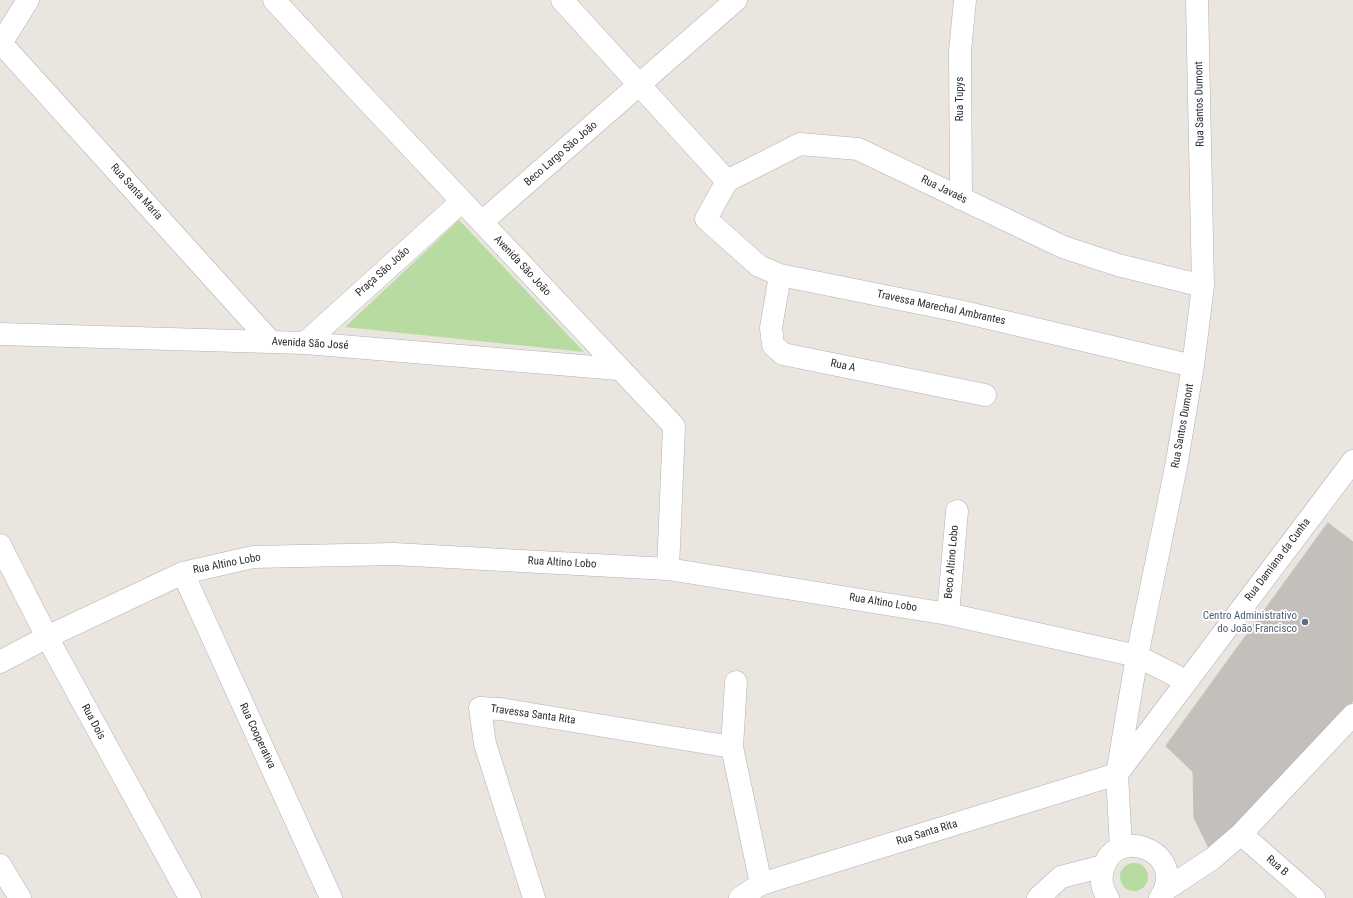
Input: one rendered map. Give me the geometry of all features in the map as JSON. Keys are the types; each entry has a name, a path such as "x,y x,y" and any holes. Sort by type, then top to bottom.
{"street":[{"path":"1,44 28,0"},
{"name":"Avenida São João","path":"274,0 618,369 674,426 668,569"},
{"path":"562,0 727,181"},
{"name":"Beco Largo São João","path":"482,222 736,0"},
{"name":"Rua Tupys","path":"961,199 960,51 965,0"},
{"name":"Rua Santos Dumont","path":"1121,848 1117,774 1137,656 1176,467 1193,366 1203,286 1197,0"},
{"name":"Rua Santa Maria","path":"1,44 271,342"},
{"name":"Rua Javaés","path":"727,181 800,144 858,150 1063,247 1118,265 1203,286"},
{"name":"Travessa Marechal Ambrantes","path":"727,181 706,219 758,266 780,275 959,311 1193,366"},
{"name":"Praça São João","path":"305,343 462,201"},
{"name":"Rua A","path":"780,275 771,328 773,345 783,354 985,395"},
{"name":"Avenida São José","path":"0,334 305,343 618,369"},
{"name":"Rua Damiana da Cunha","path":"1117,774 1352,464"},
{"name":"Beco Altino Lobo","path":"948,614 957,511"},
{"name":"Rua Dois","path":"0,544 47,637 186,897"},
{"name":"Rua Altino Lobo","path":"0,662 47,637 183,573 253,557 394,554 668,569 948,614 1137,656 1186,681"},
{"name":"Rua Cooperativa","path":"183,573 332,898"},
{"path":"736,682 732,747 761,884"},
{"name":"Travessa Santa Rita","path":"534,898 485,744 480,708 500,709 732,747"},
{"path":"1162,896 1212,859 1241,834 1353,715"},
{"name":"Rua Santa Rita","path":"740,898 761,884 1117,774"},
{"name":"Rua B","path":"1241,834 1314,898"},
{"path":"1108,898 1102,885 1104,866 1111,855 1121,848 1140,846 1157,855 1164,864 1166,871 1162,896"},
{"path":"0,865 20,898"},
{"path":"1038,898 1061,877 1104,866"}],"green space":[{"path":"459,220 584,352 345,327"},
{"path":"1134,863 1140,864 1144,867 1147,871 1147,883 1144,887 1140,890 1134,891 1128,890 1124,887 1121,883 1120,877 1121,871 1124,867 1128,864"}],"building":[{"name":"Centro Administrativo do João Francisco","path":"1328,523 1353,542 1353,701 1213,856 1194,818 1193,772 1166,746"}],"place":[{"name":"Centro Administrativo do João Francisco","path":"1305,622"}]}
